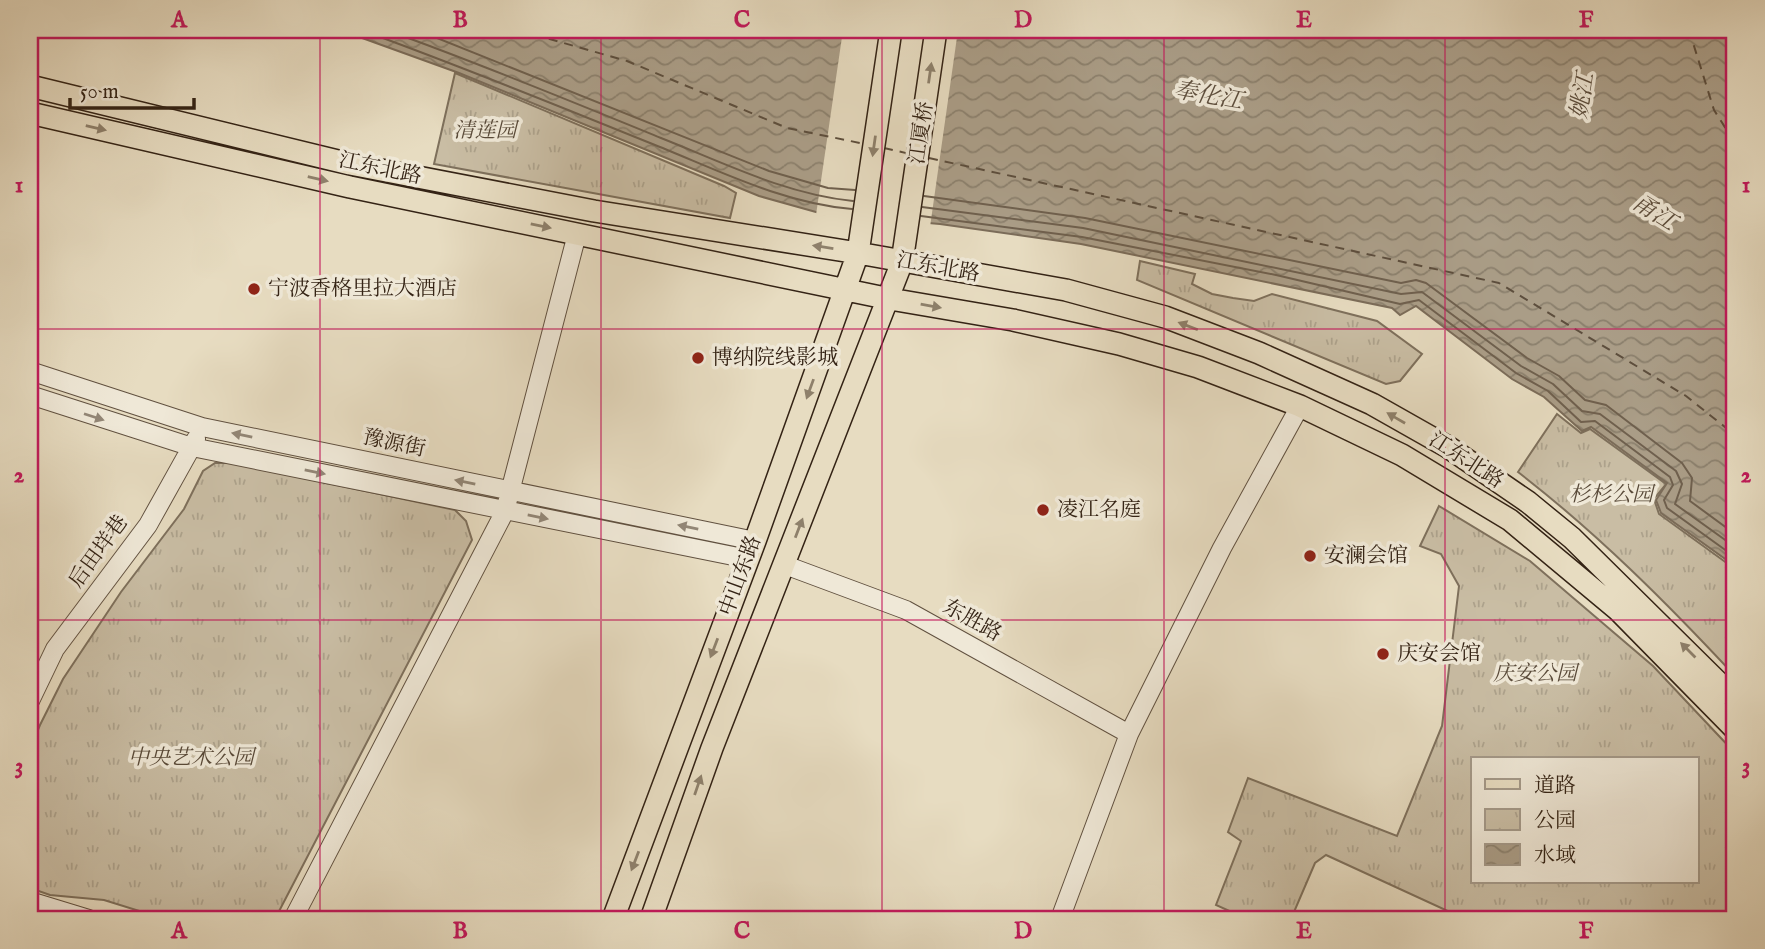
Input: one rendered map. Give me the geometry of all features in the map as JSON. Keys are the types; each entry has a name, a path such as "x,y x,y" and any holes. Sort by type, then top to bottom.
{"main road":[{"name":"中山东路","path":"613,919 751,550 858,253 891,30"},
{"name":"江厦桥","path":"907,237 936,30"},
{"name":"江东北路","path":"30,86 350,164 594,211 858,253 1066,290 1165,317 1259,353 1372,404 1448,447 1537,510 1582,547 1735,699"},
{"name":"江东北路","path":"30,113 351,187 890,299 1013,320 1118,344 1198,367 1300,406 1402,455 1510,520 1618,610 1735,729"},
{"name":"中山东路","path":"651,919 712,748 890,299 907,237"}],"street":[{"path":"293,919 505,510 577,234"},
{"name":"豫源街","path":"30,371 202,427 512,491 751,550"},
{"name":"豫源街","path":"30,395 192,447 505,510 751,550"},
{"path":"1060,919 1129,734 1222,548 1300,406"},
{"name":"后田垟巷","path":"30,702 55,649 148,524 202,427"},
{"name":"东胜路","path":"785,565 906,610 1129,734"},
{"path":"30,901 89,919"}],"green space":[{"name":"清莲园","path":"455,73 724,186 736,193 730,218 434,164"},
{"path":"1140,261 1195,274 1192,284 1212,294 1254,301 1272,294 1377,321 1422,354 1400,381 1386,384 1137,280"},
{"name":"杉杉公园","path":"1557,414 1581,433 1590,429 1666,484 1654,499 1659,514 1735,569 1735,676 1631,570 1576,519 1518,472"},
{"name":"中央艺术公园","path":"215,463 233,463 455,510 466,521 472,540 275,919 165,919 104,900 50,895 30,888 30,749 40,725 63,679 121,592 184,509 203,471"},
{"name":"庆安公园","path":"1439,506 1530,561 1653,666 1735,753 1735,919 1465,919 1326,855 1315,863 1291,919 1247,919 1216,905 1241,841 1228,832 1248,778 1397,836 1442,726 1459,586 1441,554 1420,546"}],"water":[{"path":"340,30 1735,30 1735,566 1661,513 1656,500 1667,483 1591,427 1582,431 1544,397 1512,379 1416,306 1400,315 1392,308 1081,244 940,224 823,214 759,196 459,73"}],"pier":[{"path":"843,30 958,30 930,227 816,215"}],"ferry route":[{"path":"518,30 627,61 787,128 865,144"},
{"path":"1689,30 1714,110 1735,143"},
{"path":"884,148 910,154"},
{"path":"929,158 1499,283 1686,396 1735,435"}],"place":[{"name":"宁波香格里拉大酒店","path":"254,289"},
{"name":"博纳院线影城","path":"698,358"},
{"name":"凌江名庭","path":"1043,510"},
{"name":"安澜会馆","path":"1310,556"},
{"name":"庆安会馆","path":"1383,654"}],"water label":[{"name":"奉化江","path":"1208,96"},
{"name":"姚江","path":"1583,96"},
{"name":"甬江","path":"1654,213"}]}
